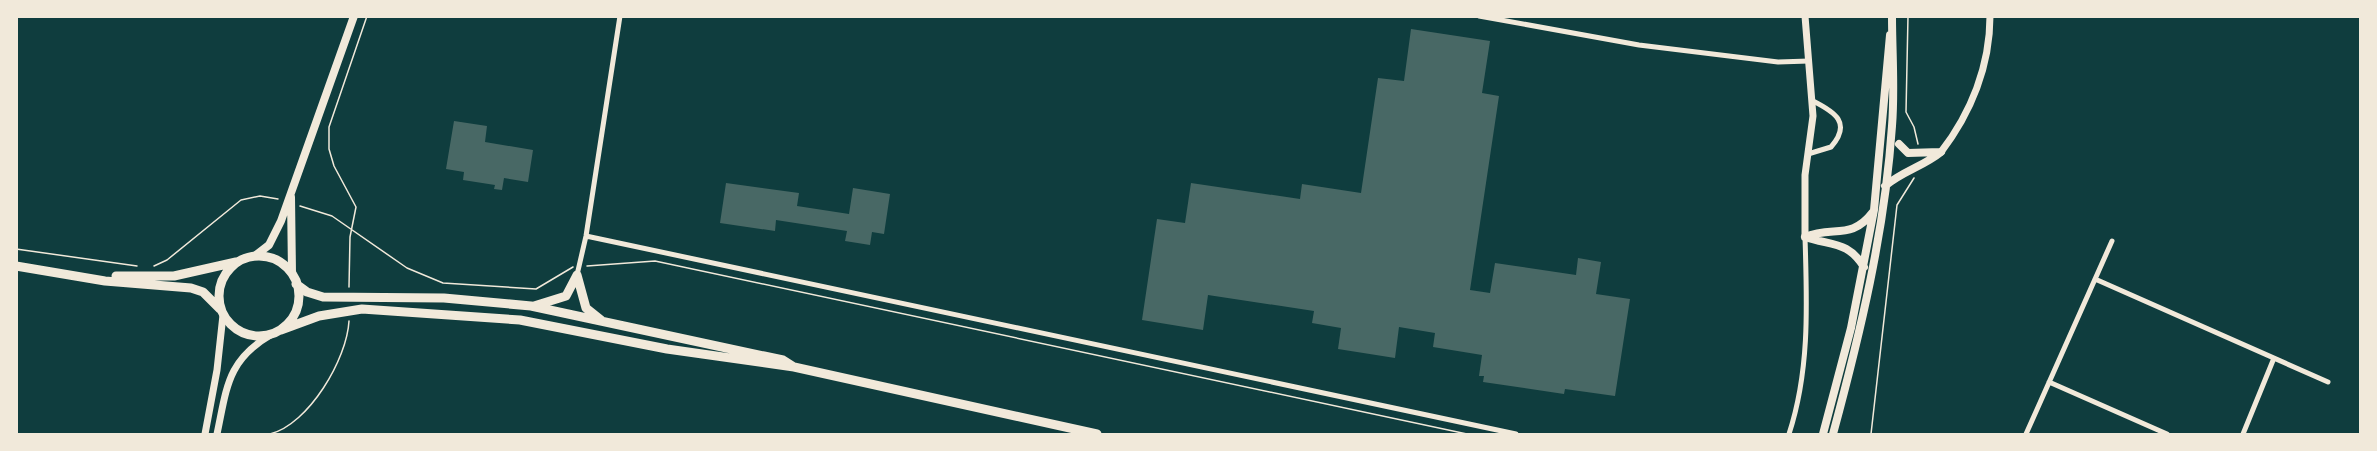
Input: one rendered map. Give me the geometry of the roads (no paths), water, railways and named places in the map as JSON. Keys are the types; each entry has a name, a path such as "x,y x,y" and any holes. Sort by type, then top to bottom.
{"highway":[{"path":"51,272 159,277 205,271 256,255 275,260 292,273 298,294 295,314 276,332"},
{"path":"221,312 219,289 222,280 229,270 244,260"},
{"path":"16,266 105,281 191,288 203,292 242,333 257,336 343,310 472,315 520,320 667,349 794,368 1097,435"},
{"path":"531,306 566,296 578,271"},
{"path":"578,271 586,308 603,322"},
{"path":"296,284 307,292 323,297 444,298 531,306 783,360 794,368"}],"main road":[{"path":"256,255 273,238 354,16"},
{"path":"1833,435 1869,294 1885,186 1892,126 1892,19"},
{"path":"1823,435 1864,267 1874,210 1892,19"},
{"path":"1899,144 1908,153 1941,152"},
{"path":"1885,186 1908,169 1929,162 1941,152"},
{"path":"291,189 292,273"},
{"path":"1805,237 1819,231 1843,232 1854,229 1863,225 1874,210"},
{"path":"1805,237 1824,244 1845,246 1856,254 1864,267"}],"street":[{"path":"578,271 586,236 620,16"},
{"path":"1479,16 1639,45 1778,62 1809,61"},
{"path":"1789,435 1797,412 1807,342 1804,176 1812,132 1813,101 1805,16"},
{"path":"1941,152 1957,131 1982,76 1990,37 1990,16"},
{"path":"1808,154 1831,147 1841,130 1841,123 1835,115 1813,101"},
{"path":"1892,126 1899,144"},
{"path":"586,236 1516,435"},
{"path":"2026,435 2112,241"},
{"path":"2095,279 2328,382"},
{"path":"205,435 217,370 221,312"},
{"path":"217,435 228,380 238,362 251,346 276,332"},
{"path":"2243,435 2274,358"},
{"path":"2049,382 2167,435"}]}
